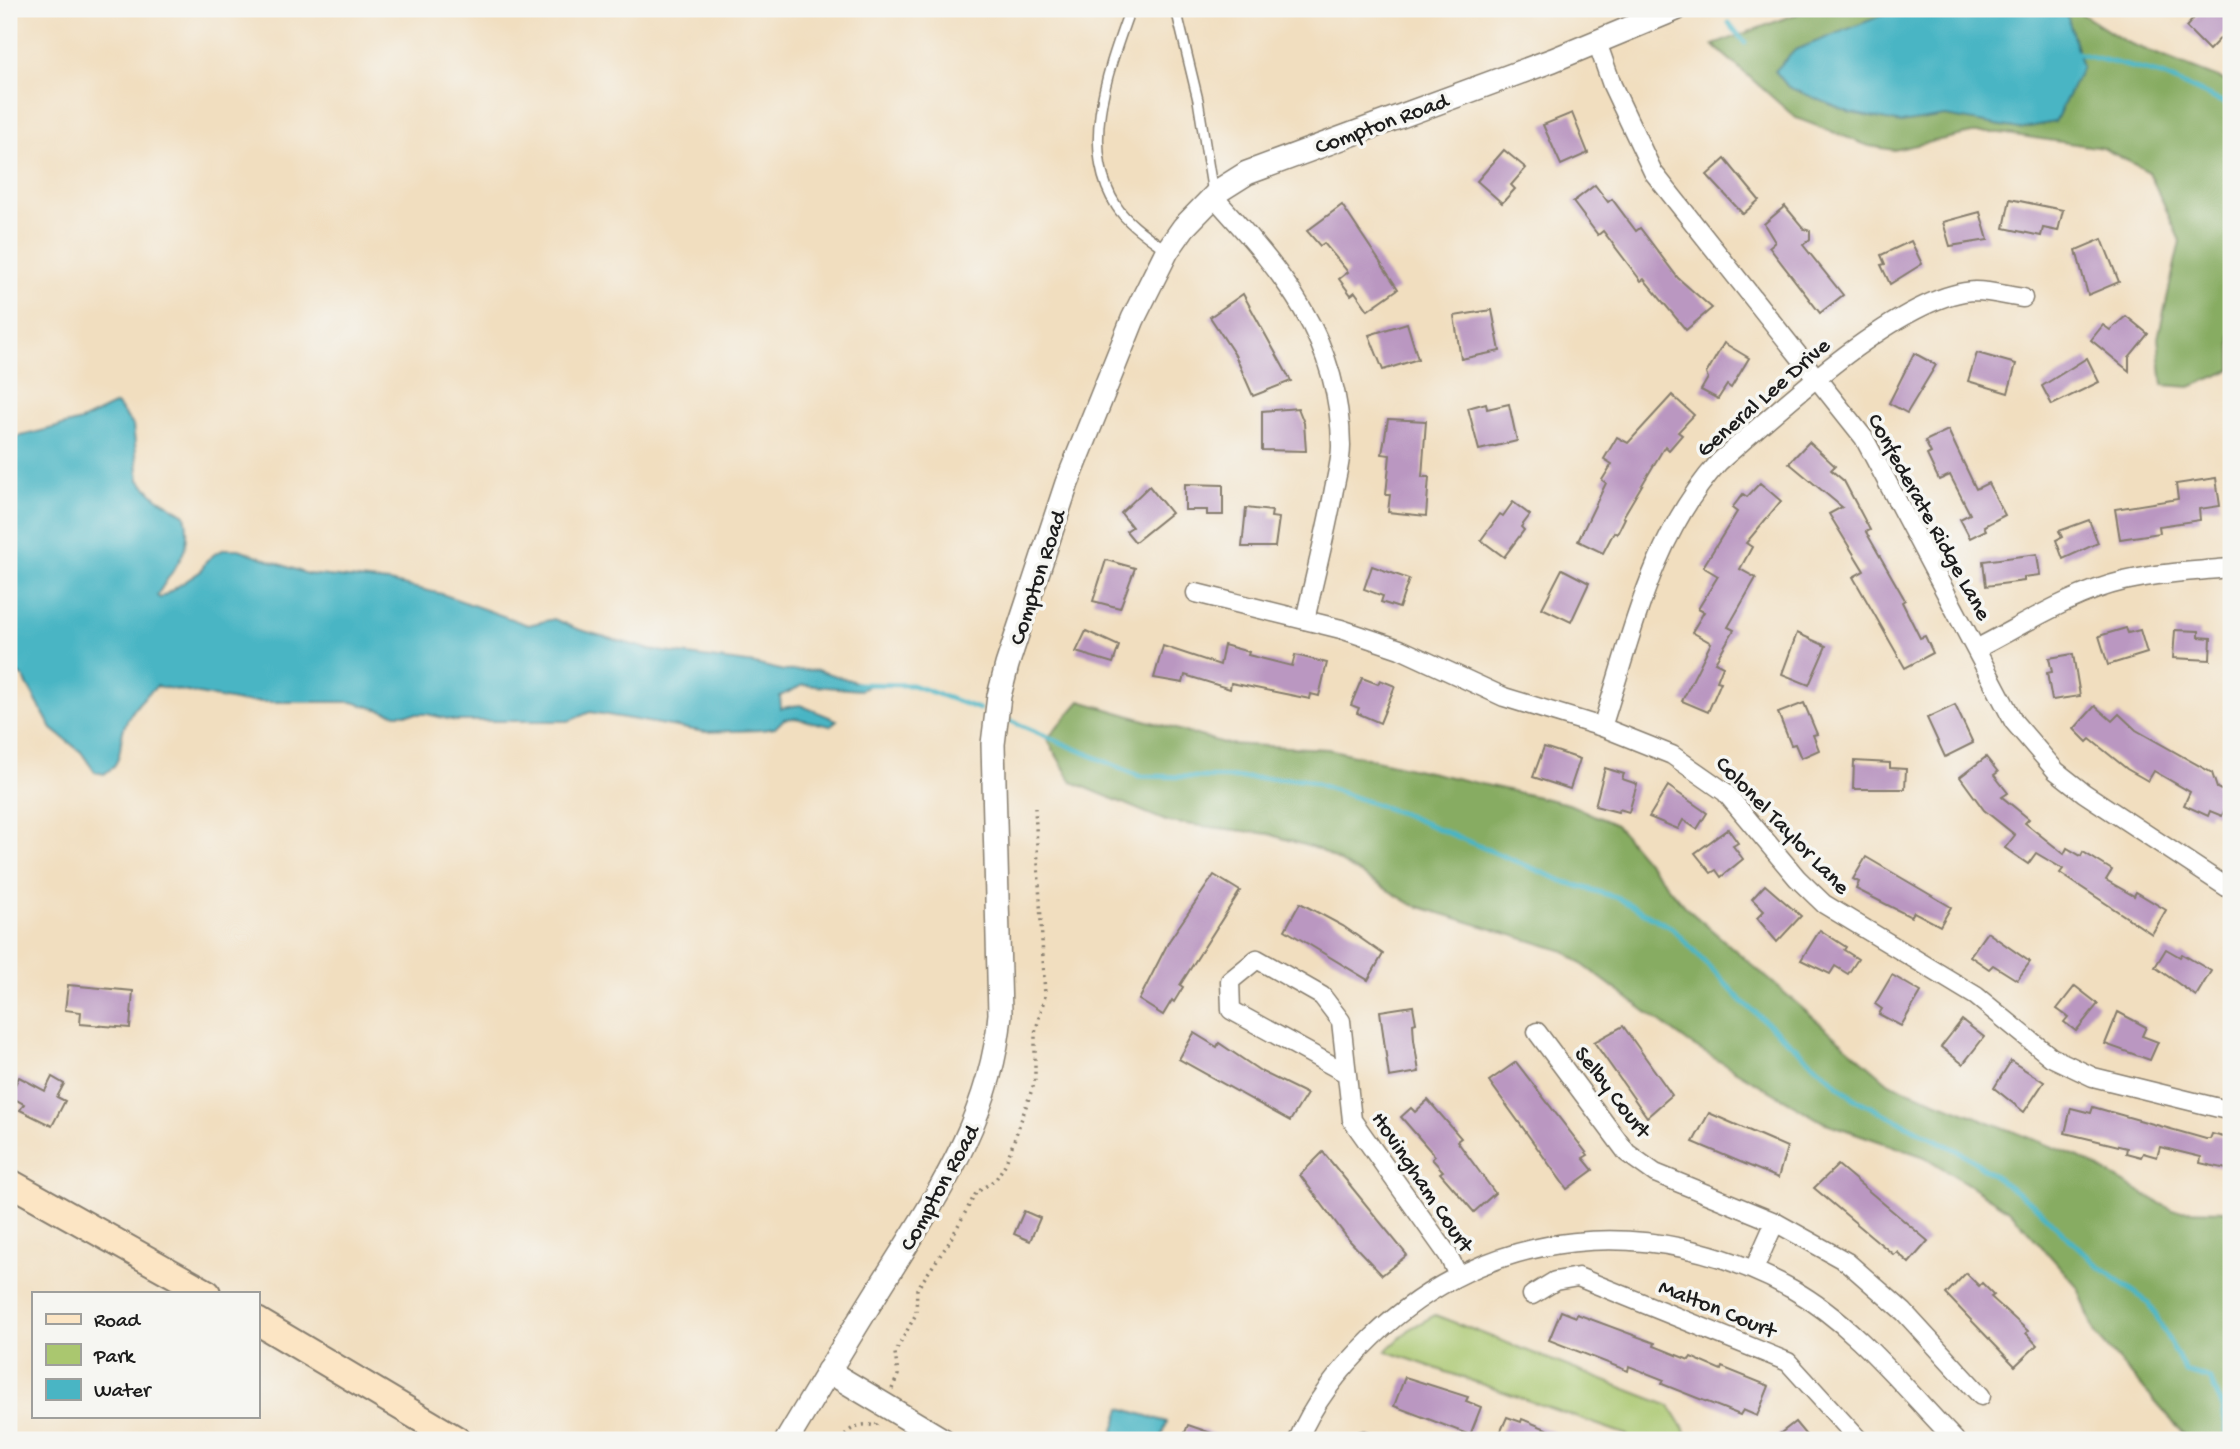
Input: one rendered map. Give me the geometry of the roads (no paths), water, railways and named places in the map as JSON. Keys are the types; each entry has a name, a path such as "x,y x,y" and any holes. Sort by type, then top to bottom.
{"main road":[{"path":"9,1182 205,1292"},
{"path":"259,1322 457,1440"}],"street":[{"name":"Compton Road","path":"787,1440 949,1175 987,1090 998,1042 1000,1014 993,810 993,744 999,696 1018,630 1088,428 1133,319 1167,250 1213,196 1247,173 1288,155 1597,42 1676,9"},
{"name":"Confederate Ridge Lane","path":"1597,42 1612,85 1653,172 1818,379 1875,456 2014,722 2056,771 2084,793 2231,890"},
{"path":"1213,196 1259,246 1296,296 1321,339 1336,388 1342,449 1305,620"},
{"name":"General Lee Drive","path":"1602,727 1657,559 1681,509 1719,462 1818,379 1886,327 1931,304 1976,291 2023,298"},
{"path":"1976,649 2093,591 2169,573 2231,568"},
{"name":"Colonel Taylor Lane","path":"1196,593 1305,620 1400,649 1504,697 1602,727 1652,746 1697,769 1725,792 1797,878 1824,904 1976,996 2051,1057 2093,1077 2231,1111"},
{"name":"Hovingham Court","path":"1344,1072 1231,1010 1230,981 1257,959 1322,996 1341,1021 1344,1072 1352,1119 1448,1255 1458,1275"},
{"name":"Selby Court","path":"1537,1032 1627,1153 1655,1173 1775,1222 1847,1262 1904,1312 1982,1396"},
{"path":"1754,1269 1775,1222"},
{"path":"1298,1440 1324,1394 1354,1356 1389,1322 1458,1275 1501,1259 1564,1243 1636,1240 1704,1252 1754,1269 1795,1291 1835,1319 1944,1437"},
{"name":"Malton Court","path":"1532,1295 1555,1281 1578,1277 1788,1362 1859,1440"},
{"path":"828,1371 920,1434 943,1440"}],"lane":[{"path":"1130,9 1107,76 1099,147 1103,176 1118,208 1167,250"},
{"path":"1176,9 1198,100 1213,196"}],"water":[{"path":"1898,9 2058,9 2068,18 2082,67 2055,122 2019,129 1945,116 1901,123 1851,113 1788,87 1775,71 1795,50"},
{"path":"116,404 133,425 139,480 156,497 185,515 185,549 157,596 160,598 201,571 206,561 216,553 225,549 239,549 307,574 389,582 442,594 528,625 554,619 577,629 651,650 755,664 784,671 817,670 869,686 860,690 803,685 780,696 781,708 800,705 837,720 830,726 795,718 784,719 775,728 705,732 590,712 569,721 456,721 427,714 396,714 352,702 240,702 157,686 139,703 128,719 115,764 104,774 95,772 81,752 52,729 23,677 9,666 9,439 81,421"},
{"path":"1121,1408 1167,1422 1161,1440 1111,1440"}],"waterway":[{"path":"1729,23 1745,43"},
{"path":"2073,52 2162,75 2231,106"},
{"path":"857,684 912,685 979,709"},
{"path":"1011,721 1139,776 1303,779 1403,814 1565,882 1616,897 1672,928 1742,1001 1853,1098 1964,1154 2032,1203 2096,1264 2149,1303 2186,1372 2210,1379 2223,1408 2228,1440"}]}
